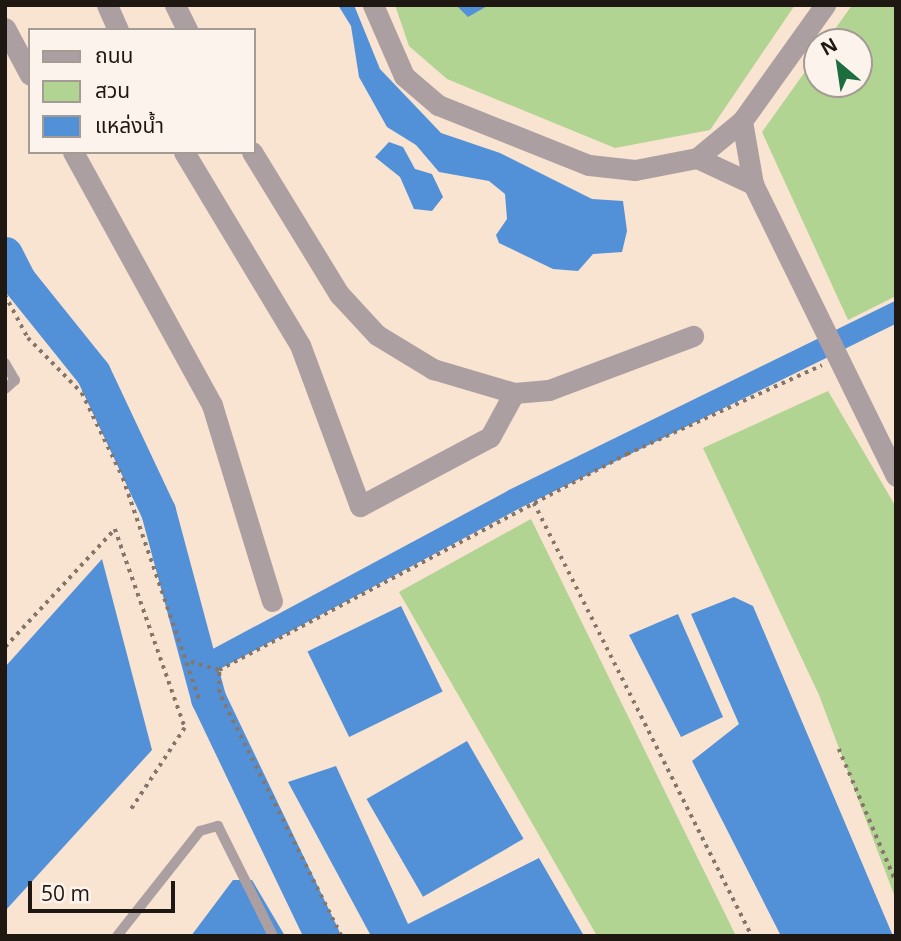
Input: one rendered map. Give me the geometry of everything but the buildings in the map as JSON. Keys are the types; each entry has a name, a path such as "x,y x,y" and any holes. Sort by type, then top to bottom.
{"street":[{"path":"107,5 117,28"},
{"path":"174,5 186,28"},
{"path":"373,5 404,76 438,106 589,165 635,170 697,158 742,121 825,5"},
{"path":"5,28 28,71"},
{"path":"742,121 753,184 804,299 896,476"},
{"path":"74,154 212,405 272,601"},
{"path":"185,154 300,345 360,506 490,437 514,393"},
{"path":"253,154 309,251 377,335 433,369 514,393 550,390 693,336"},
{"path":"697,158 753,184"}],"lane":[{"path":"5,363 15,380 5,389"},
{"path":"117,936 200,831 218,825 268,933"}],"path":[{"path":"5,295 28,338 82,393 123,478 190,662 200,701"},
{"path":"190,662 219,670 534,503 805,369 837,363"},
{"path":"534,503 752,936"},
{"path":"5,647 115,529 185,728 131,810"},
{"path":"219,670 219,693 341,936"},
{"path":"839,750 896,882"}],"green space":[{"path":"395,5 795,5 710,130 615,148 447,79 409,46"},
{"path":"852,5 896,5 896,296 848,320 762,132 803,75 803,98 873,98 873,28 836,28"},
{"path":"828,391 896,507 896,900 819,695 703,448"},
{"path":"531,519 736,936 597,936 399,592"}],"water":[{"path":"338,5 354,5 380,69 441,133 500,153 592,199 623,201 627,231 622,252 593,254 578,271 553,269 499,243 496,235 507,219 505,194 489,181 439,172 416,145 387,127 359,77 351,26"},
{"path":"456,5 489,5 468,17"},
{"path":"389,142 403,147 415,169 432,174 443,197 432,211 414,209 400,177 375,157"},
{"path":"102,559 152,750 5,911 5,667"},
{"path":"734,597 753,606 893,936 781,936 692,761 739,724 691,614"},
{"path":"401,606 443,691 349,737 308,652"},
{"path":"678,614 723,717 681,737 629,635"},
{"path":"467,741 524,839 423,897 367,799"},
{"path":"336,766 408,924 539,858 584,936 371,936 288,782"},
{"path":"233,880 252,880 285,936 191,936"}],"waterway":[{"path":"5,254 19,281 93,373 158,511 208,698 322,936"},
{"path":"200,667 513,499 896,311"}]}
